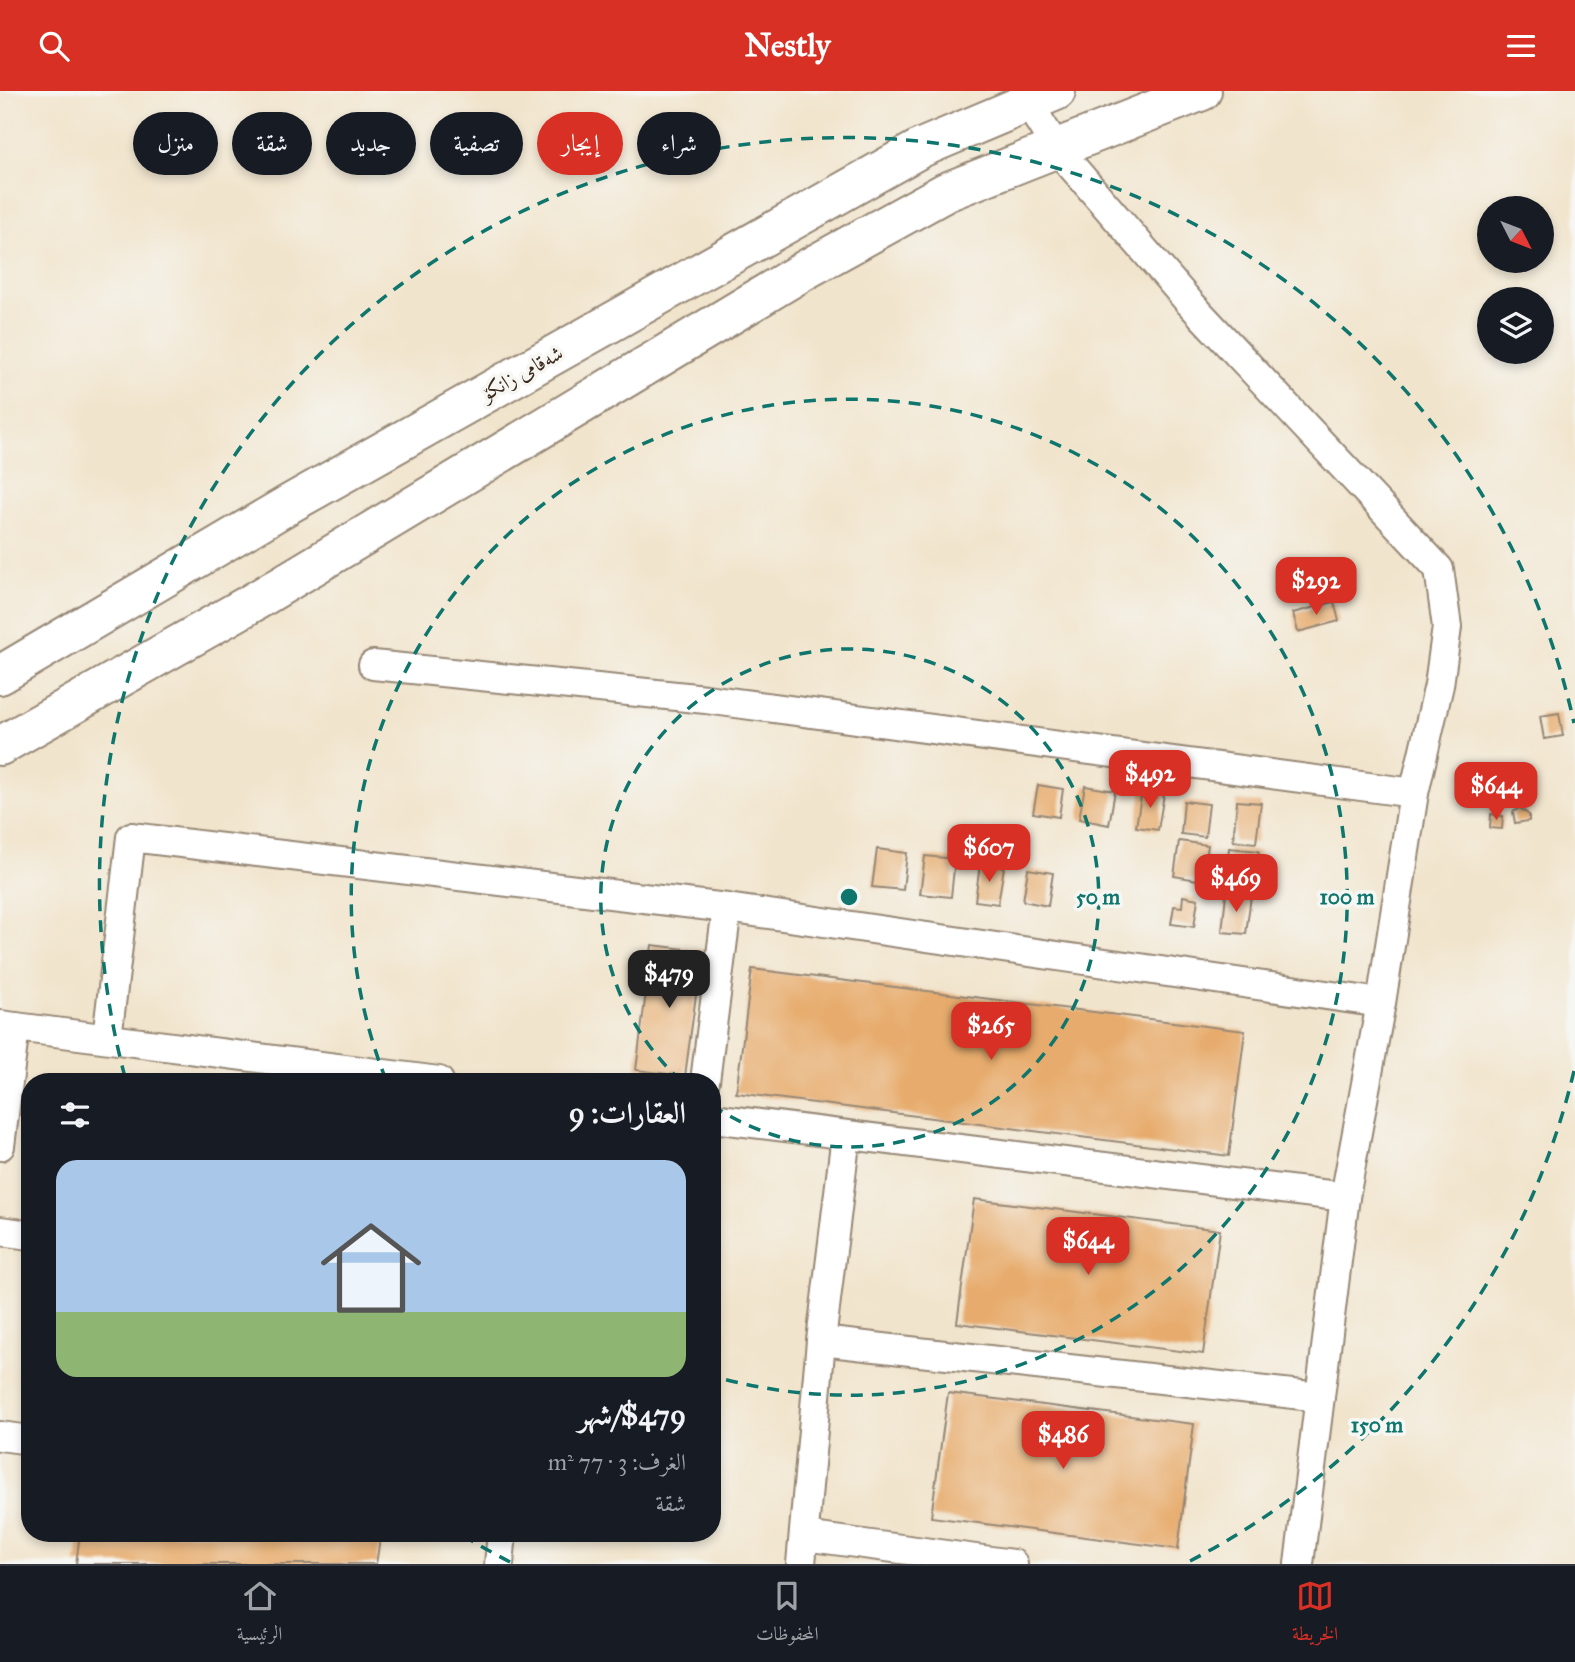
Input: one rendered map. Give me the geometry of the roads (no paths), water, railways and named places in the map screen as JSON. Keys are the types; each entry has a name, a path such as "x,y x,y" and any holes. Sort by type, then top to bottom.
{"main road":[{"path":"0,746 257,600 805,270 946,192 1202,91"},
{"name":"شەقامی زانکۆ","path":"0,675 291,503 921,148 1042,97"}],"street":[{"path":"1042,97 1056,149 1190,303 1439,569 1447,627 1439,685 1414,793 1381,1003 1345,1197 1299,1564"},
{"path":"373,665 706,699 1414,793"},
{"path":"107,1038 131,837 727,908 1381,1003"},
{"path":"706,1073 727,908"},
{"path":"0,1146 8,1026 377,1073"},
{"path":"721,1119 1345,1197"},
{"path":"846,1135 821,1342 802,1550 1013,1564"},
{"path":"0,1231 21,1234"},
{"path":"821,1342 1320,1397"},
{"path":"0,1436 21,1439"},
{"path":"499,1564 501,1542"}]}
